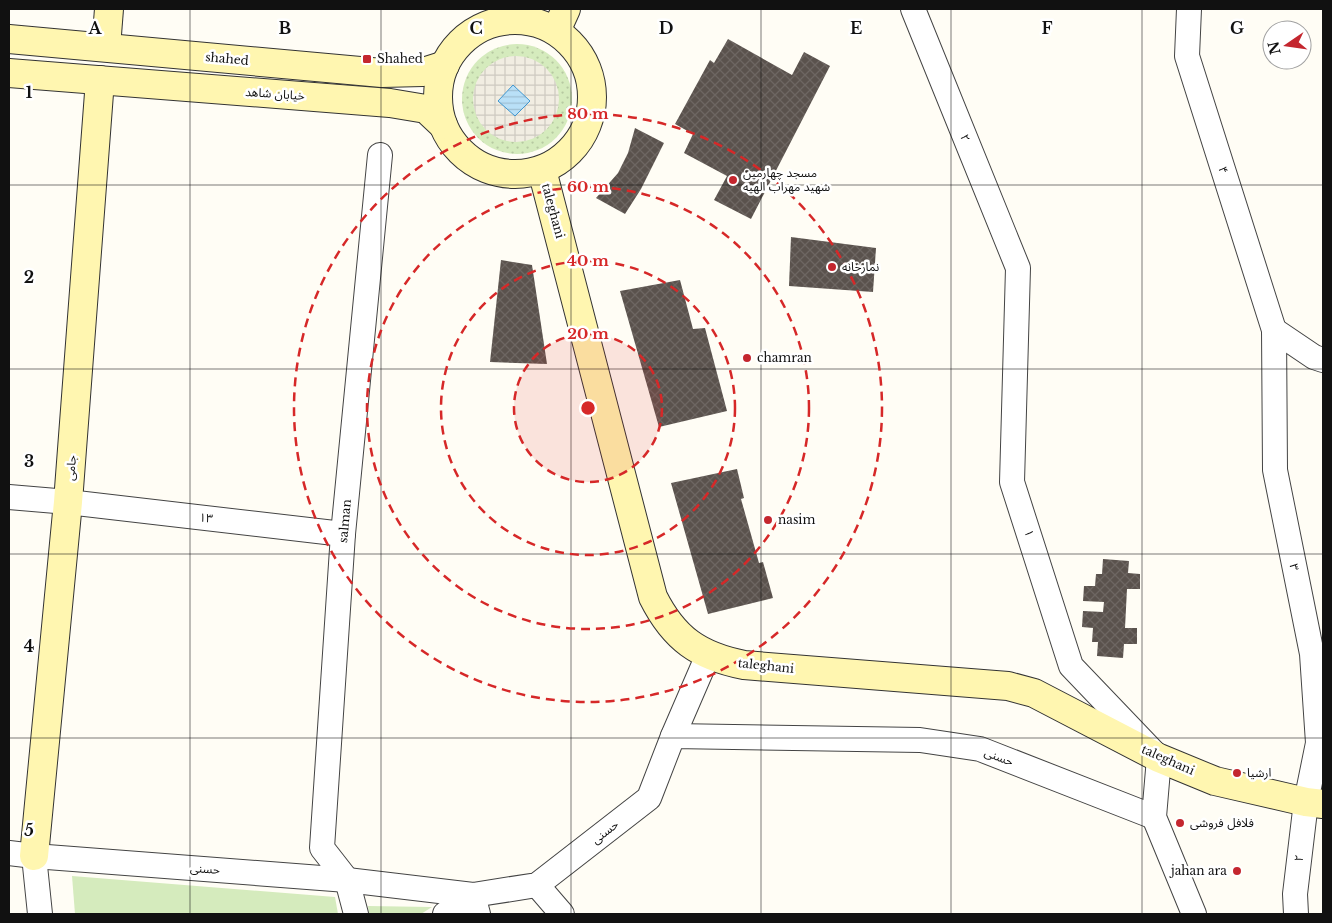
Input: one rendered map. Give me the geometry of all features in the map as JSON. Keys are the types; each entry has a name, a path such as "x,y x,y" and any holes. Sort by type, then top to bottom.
{"main road":[{"path":"106,48 109,9"},
{"path":"520,20 539,24 561,20 571,44 582,59 590,76 592,96 590,114 584,133 574,149 559,161 542,170 523,175 503,174 483,168 466,158 452,143 442,125 438,105 438,85 444,65 454,49 468,36 484,26 502,21 520,20"},
{"name":"shahed","path":"9,39 382,74 423,72 444,65"},
{"path":"9,73 100,80"},
{"name":"خیابان شاهد","path":"100,80 390,103 426,109 442,125"},
{"name":"جامی","path":"22,854 68,502 100,80"},
{"name":"taleghani","path":"542,170 653,597 669,624 682,638 708,655 727,662 744,665 1008,686 1034,693 1159,758 1214,781 1315,803"}],"street":[{"name":"۲","path":"913,9 1018,268"},
{"name":"۴","path":"1189,9 1187,56 1274,330"},
{"name":"salman","path":"347,880 322,848 343,534 380,156"},
{"name":"۱","path":"1018,268 1012,482 1070,666 1159,758"},
{"path":"1274,330 1314,357 1323,360"},
{"name":"۳","path":"1274,330 1274,470 1312,654 1318,743 1315,803"},
{"name":"۱۳","path":"9,497 68,502 343,534"},
{"path":"673,736 708,655"},
{"name":"حسنی","path":"22,854 347,880 476,905 537,885 649,798 673,736 920,740 980,749 1154,817"},
{"path":"1159,758 1154,817 1194,914"},
{"name":"۲","path":"1296,914 1295,894 1315,803"},
{"path":"22,854 40,914"},
{"path":"347,880 356,914"},
{"path":"537,885 562,914"},
{"path":"445,914 476,905"}],"green space":[{"path":"517,44 528,45 538,49 556,60 567,78 571,88 571,110 567,120 556,138 538,149 528,153 517,154 506,153 496,149 478,138 467,120 463,110 462,99 463,88 467,78 478,60 496,49 506,45"},
{"path":"72,876 335,897 338,914 75,914"},
{"path":"368,906 432,907 421,914 369,914"}],"shaded area":[{"path":"516,56 532,60 546,69 555,83 559,99 555,115 546,129 532,138 516,142 500,138 486,129 477,115 473,99 477,83 486,69 500,60"}],"water":[{"path":"513,85 530,101 515,116 498,101"}],"building":[{"path":"728,39 792,75 804,52 830,66 751,219 714,200 727,176 684,153 693,134 675,124 710,60 714,63"},
{"path":"635,128 664,143 641,189 625,214 596,198 618,173 628,153"},
{"name":"نمازخانه","path":"791,237 876,248 873,292 789,286"},
{"path":"501,260 532,265 547,364 490,362"},
{"path":"680,280 693,329 705,328 727,411 659,427 620,291"},
{"name":"nasim","path":"737,469 744,498 741,499 759,563 763,562 773,598 708,614 671,483"},
{"path":"1103,559 1129,561 1128,573 1140,574 1140,589 1127,589 1125,628 1137,628 1137,644 1124,644 1123,658 1097,656 1098,642 1092,642 1093,628 1082,627 1083,611 1103,612 1104,602 1083,601 1084,586 1095,586 1096,574 1102,574"}],"place":[{"name":"Shahed","path":"367,59"},
{"name":"مسجد چهارمین شهید مهراب الهیه","path":"733,180"},
{"name":"نمازخانه","path":"832,267"},
{"name":"chamran","path":"747,358"},
{"name":"nasim","path":"768,520"},
{"name":"ارشیا","path":"1237,773"},
{"name":"فلافل فروشی","path":"1180,823"},
{"name":"jahan ara","path":"1237,871"}]}
